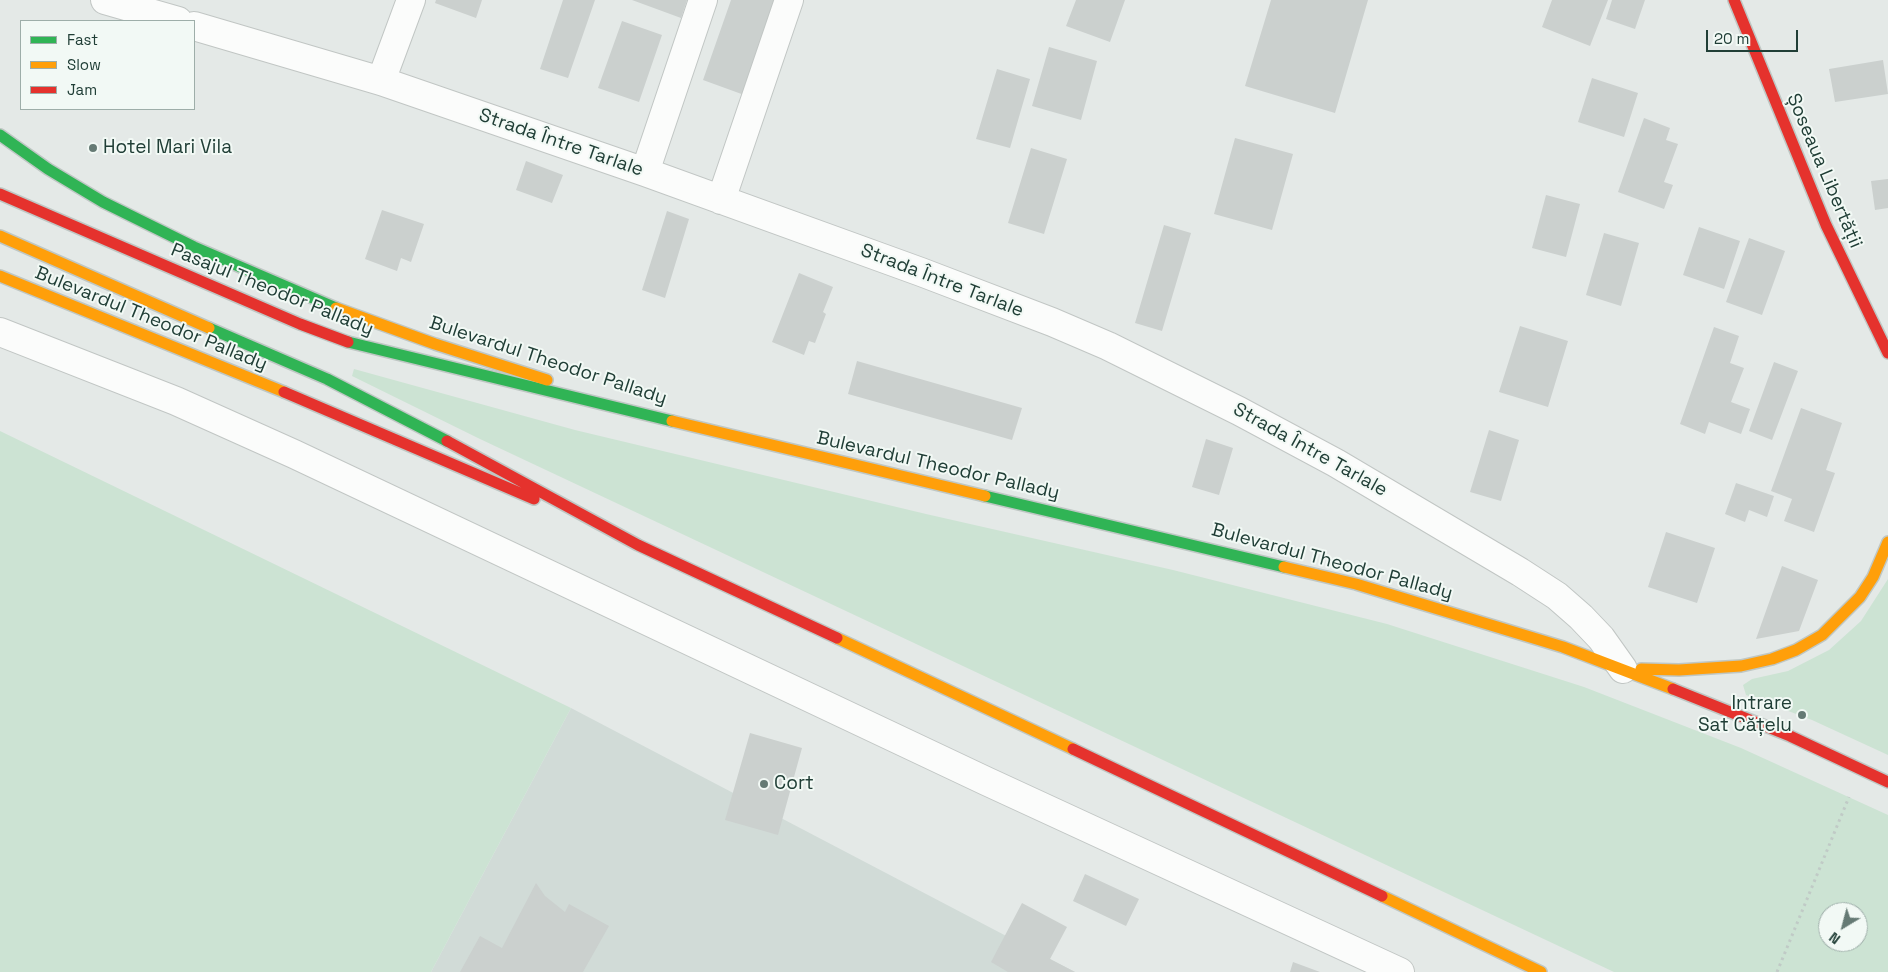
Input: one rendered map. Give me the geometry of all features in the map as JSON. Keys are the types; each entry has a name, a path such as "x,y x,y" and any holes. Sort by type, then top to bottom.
{"main road":[{"name":"Șoseaua Libertății","path":"1734,0 1826,225 1857,293 1888,353"},
{"name":"Bulevardul Theodor Pallady","path":"0,135 68,181 149,226 335,308 478,359 626,402 687,424 1356,584 1546,641 1623,669 1713,703 1861,768 1888,782"},
{"name":"Pasajul Theodor Pallady","path":"0,194 300,324 360,347 687,424"},
{"path":"0,236 350,390 473,454 638,545"},
{"name":"Bulevardul Theodor Pallady","path":"0,276 378,431 638,545 897,666 1521,966 1542,972"},
{"path":"1623,669 1679,670 1741,666 1772,659 1796,650 1822,635 1860,597 1873,577 1888,542"}],"street":[{"path":"105,0 175,20"},
{"path":"382,81 411,0"},
{"path":"645,172 703,0"},
{"path":"721,200 789,0"},
{"name":"Strada Între Tarlale","path":"195,26 382,81 645,172 921,272 1052,322 1108,346 1239,411 1418,510 1557,596 1601,638 1623,669"},
{"path":"0,332 167,397 294,454 959,769 1400,972"}],"path":[{"path":"1777,972 1861,768"}],"shaded area":[{"path":"571,708 1075,972 431,972"}],"green space":[{"path":"354,369 575,430 926,514 1173,570 1387,624 1584,687 1741,748 1888,815 1888,972 1614,972 480,439 352,376"},
{"path":"0,431 571,708 431,972 0,972"},
{"path":"1888,579 1888,755 1812,720 1746,695 1743,685 1752,679 1788,671 1829,650 1861,621"}],"building":[{"path":"436,0 482,0 476,18 435,3"},
{"path":"563,0 595,0 568,78 540,69"},
{"path":"632,0 687,0 681,18"},
{"path":"731,0 781,0 747,96 703,80"},
{"path":"1076,0 1125,0 1110,42 1066,26"},
{"path":"1271,0 1368,0 1335,113 1245,86"},
{"path":"1552,0 1608,0 1590,46 1542,27"},
{"path":"1612,0 1645,0 1635,29 1606,19"},
{"path":"622,21 662,35 639,102 598,88"},
{"path":"1049,47 1097,61 1081,120 1032,106"},
{"path":"1883,60 1888,94 1835,102 1829,69"},
{"path":"997,69 1030,79 1010,148 976,139"},
{"path":"1592,78 1638,93 1624,137 1578,122"},
{"path":"1644,118 1670,128 1666,140 1678,144 1664,182 1673,185 1664,209 1618,192"},
{"path":"1235,138 1293,154 1272,230 1214,214"},
{"path":"1031,148 1067,159 1044,234 1008,223"},
{"path":"526,161 563,175 552,203 516,190"},
{"path":"1888,179 1888,208 1875,210 1871,181"},
{"path":"1546,195 1580,204 1566,257 1532,248"},
{"path":"382,210 424,224 411,262 401,258 397,271 365,259"},
{"path":"667,211 689,219 665,298 642,290"},
{"path":"1164,225 1191,233 1162,331 1135,323"},
{"path":"1699,227 1740,241 1724,289 1683,275"},
{"path":"1604,233 1639,243 1621,306 1586,295"},
{"path":"1749,238 1785,251 1762,315 1726,302"},
{"path":"799,273 833,287 823,312 826,314 815,343 809,341 804,355 772,342"},
{"path":"1520,326 1568,341 1548,407 1499,392"},
{"path":"1714,327 1739,336 1730,363 1744,368 1731,402 1750,409 1741,434 1709,422 1705,434 1680,424"},
{"path":"857,361 1022,408 1012,440 848,394"},
{"path":"1774,362 1798,371 1772,440 1749,431"},
{"path":"1801,408 1842,423 1826,470 1835,473 1814,532 1784,521 1792,499 1771,491"},
{"path":"1489,430 1519,440 1501,501 1470,492"},
{"path":"1206,439 1233,448 1219,495 1192,487"},
{"path":"1736,483 1774,496 1767,517 1749,510 1745,522 1725,514"},
{"path":"1666,532 1715,548 1697,603 1648,587"},
{"path":"1782,566 1818,580 1799,631 1756,639"},
{"name":"Cort","path":"750,733 802,748 778,835 725,820"},
{"path":"1085,874 1139,899 1126,926 1073,901"},
{"path":"536,883 545,896 565,912 569,904 609,926 583,972 460,972 480,936 502,948"},
{"path":"1022,903 1067,927 1050,959 1075,972 1008,972 991,962"},
{"path":"1293,962 1320,972 1290,972"}],"traffic: fast":[{"path":"0,135 48,169 103,202 194,247 336,308"},
{"path":"209,328 327,379 447,441"},
{"path":"348,342 672,421"},
{"path":"985,496 1284,567"}],"traffic: slow":[{"path":"0,236 209,328"},
{"path":"0,276 284,392"},
{"path":"336,308 435,344 547,380"},
{"path":"672,421 985,496"},
{"path":"1641,669 1679,670 1741,666 1772,659 1796,650 1822,635 1860,597 1873,577 1888,542"},
{"path":"1284,567 1356,584 1563,647 1673,689"},
{"path":"837,638 1073,749"},
{"path":"1382,896 1541,972"}],"traffic: jam":[{"path":"1734,0 1826,225 1888,353"},
{"path":"0,194 300,324 348,342"},
{"path":"284,392 534,499"},
{"path":"447,441 638,545 837,638"},
{"path":"1673,689 1790,736 1888,782"},
{"path":"1073,749 1382,896"}],"place":[{"name":"Hotel Mari Vila","path":"93,148"},
{"name":"Intrare Sat Cățelu","path":"1802,715"},
{"name":"Cort","path":"764,784"}]}
